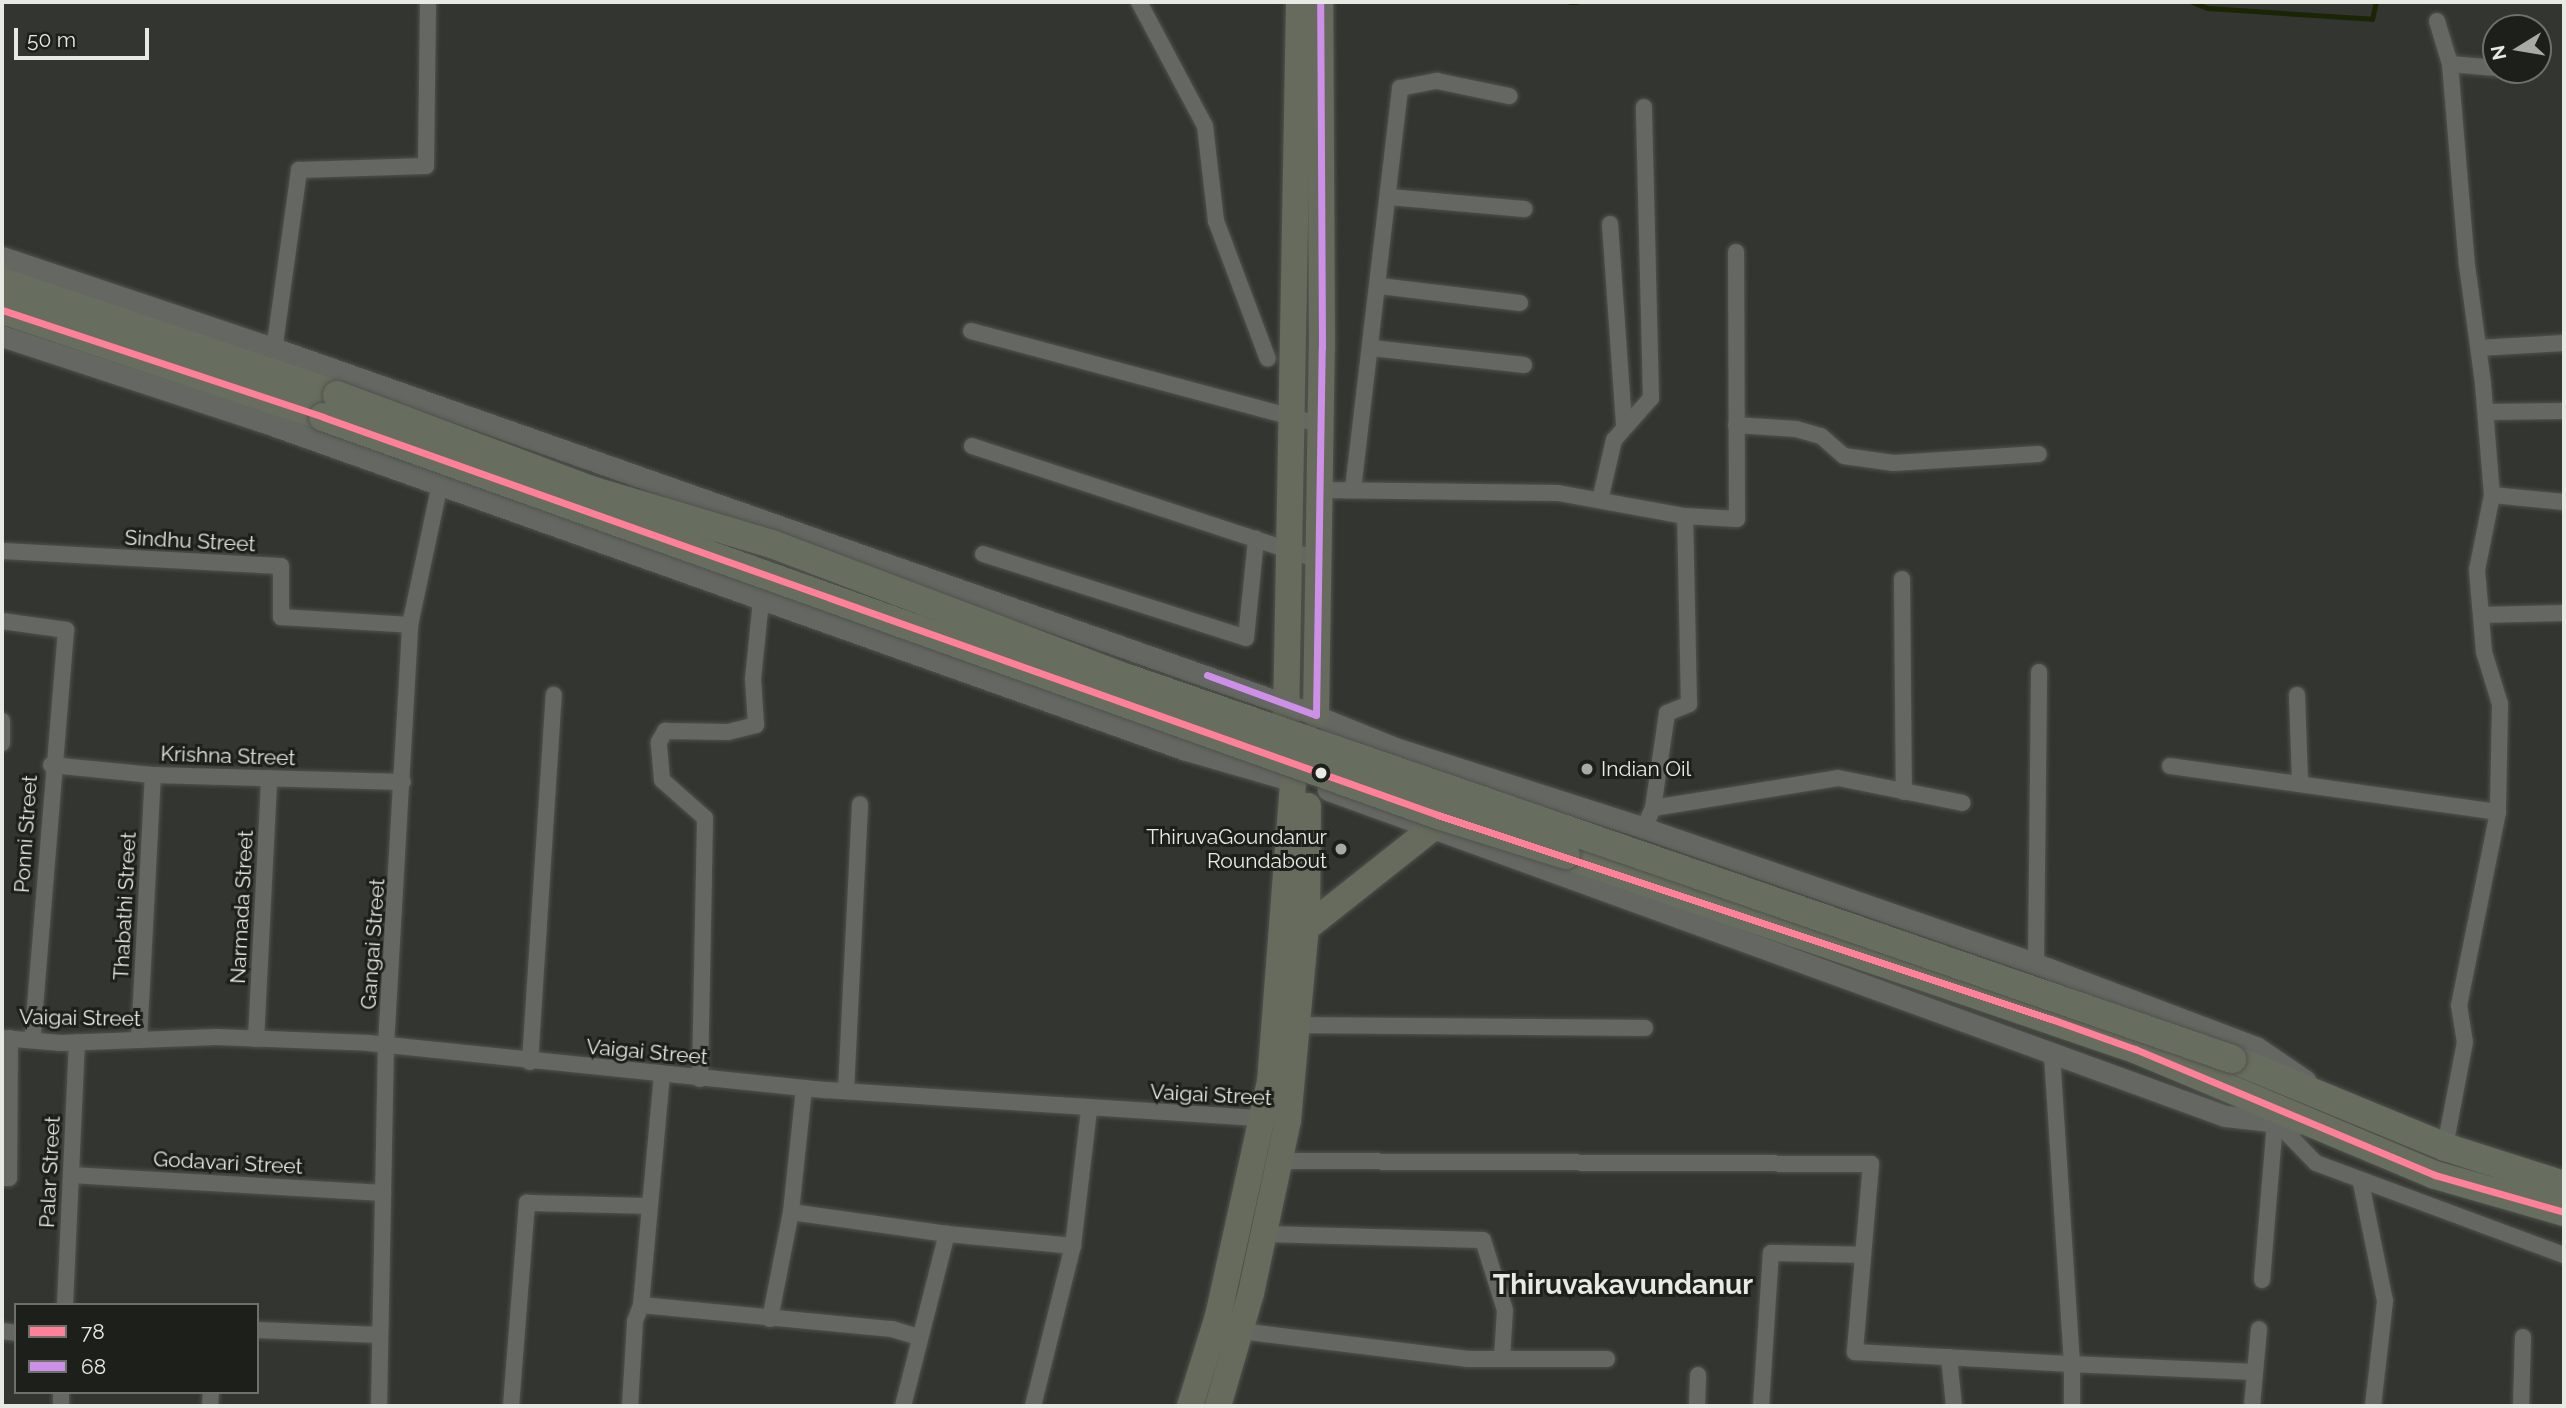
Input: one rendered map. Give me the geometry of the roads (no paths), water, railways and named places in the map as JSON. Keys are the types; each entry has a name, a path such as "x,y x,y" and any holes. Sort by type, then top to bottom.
{"highway":[{"path":"2,282 215,367 594,491 772,544 1130,679 2232,1059 2445,1147 2564,1185"},
{"path":"2,310 215,367"},
{"path":"330,406 1426,811 1566,855 2051,1019 2220,1085 2435,1175 2564,1212"}],"main road":[{"path":"1190,1406 1276,1119 1297,1025 1305,929 1300,783 1270,748 1286,712 1299,2"},
{"path":"1320,2 1321,717"},
{"path":"1286,712 1321,717 1339,735 1342,755 1334,774 1300,783"},
{"path":"1218,1406 1240,1331 1280,1161 1276,1119 1300,783"},
{"path":"1305,929 1430,830"}],"street":[{"path":"269,385 299,170 426,166 428,2"},
{"path":"1139,2 1205,126 1216,221 1268,359"},
{"path":"2437,21 2450,64 2486,412 2492,495 2477,570 2483,652 2500,704 2498,812 2459,1005 2465,1042 2445,1147"},
{"path":"2450,64 2482,67"},
{"path":"1353,489 1380,286 1400,88 1437,81 1509,96"},
{"path":"1600,500 1614,440 1624,425 1651,398 1644,107"},
{"path":"1389,197 1524,209"},
{"path":"1610,224 1624,425"},
{"path":"1320,490 1558,493 1685,516 1737,519 1736,252"},
{"path":"2,257 269,385 439,488 1186,750 1300,783 1692,920 2052,1054 2225,1115 2321,1127"},
{"path":"1380,286 1520,303"},
{"path":"971,331 1322,425"},
{"path":"2,336 269,385 1286,712"},
{"path":"2479,348 2564,343"},
{"path":"1372,348 1524,365"},
{"path":"2486,412 2564,411"},
{"path":"1736,425 1796,429 1821,436 1844,456 1894,463 2039,454"},
{"path":"972,446 1321,561"},
{"name":"Gangai Street","path":"379,1406 386,1045 410,625 439,488"},
{"path":"2492,495 2564,502"},
{"path":"1644,828 1653,808 1667,713 1689,704 1685,516"},
{"path":"983,554 1246,638 1256,539"},
{"name":"Sindhu Street","path":"2,551 281,566 281,617 410,625"},
{"path":"1902,579 1905,792"},
{"path":"700,1079 705,818 662,780 659,742 665,732 728,732 755,725 753,679 761,600"},
{"path":"2481,615 2564,613"},
{"name":"Ponni Street","path":"2,621 66,631 51,765 32,1040"},
{"path":"2036,964 2039,672"},
{"path":"530,1062 554,695"},
{"path":"2297,695 2300,781"},
{"path":"1321,717 1395,748 1644,828 2036,964 2256,1047 2339,1104"},
{"path":"2,721 2,743"},
{"name":"Krishna Street","path":"51,765 153,775 403,782"},
{"path":"2171,766 2300,781 2498,812"},
{"name":"Thabathi Street","path":"139,1040 153,775"},
{"name":"Narmada Street","path":"256,1039 269,778"},
{"path":"1653,808 1838,778 1963,803"},
{"path":"846,1091 860,804"},
{"path":"1297,1025 1645,1028"},
{"path":"2,1178 9,1178 6,1038"},
{"name":"Vaigai Street","path":"6,1038 77,1042 256,1039 386,1045 530,1062 804,1088 1089,1109 1276,1119"},
{"name":"Palar Street","path":"65,1303 77,1042"},
{"path":"2052,1054 2072,1364 2072,1406"},
{"path":"630,1406 635,1321 641,1306 647,1206 662,1075"},
{"path":"770,1319 791,1212 804,1088"},
{"path":"1033,1406 1073,1245 1089,1109"},
{"path":"2275,1121 2316,1163 2361,1183 2564,1255"},
{"path":"2262,1280 2275,1121"},
{"path":"1280,1161 1871,1164 1855,1352 2253,1372"},
{"name":"Godavari Street","path":"71,1175 383,1193"},
{"path":"2361,1183 2385,1301 2373,1406"},
{"path":"511,1406 527,1203 647,1206"},
{"path":"791,1212 947,1234 1073,1245"},
{"path":"903,1406 947,1234"},
{"path":"1264,1234 1483,1240 1505,1310 1502,1358"},
{"path":"1761,1406 1771,1254 1863,1255"},
{"path":"641,1306 892,1329 919,1337"},
{"path":"2252,1406 2259,1329"},
{"path":"259,1330 380,1335"},
{"path":"1240,1331 1468,1359 1607,1359"},
{"path":"2521,1406 2524,1338"},
{"path":"1949,1357 1954,1406"},
{"path":"1698,1375 1698,1406"}],"waterway":[{"path":"1570,2 1576,2"},
{"path":"2192,2 2208,8 2372,19 2376,2"}],"place":[{"name":"Indian Oil","path":"1587,769"},
{"name":"ThiruvaGoundanur Roundabout","path":"1341,849"}],"district":[{"name":"Thiruvakavundanur","path":"1623,1285"}]}
